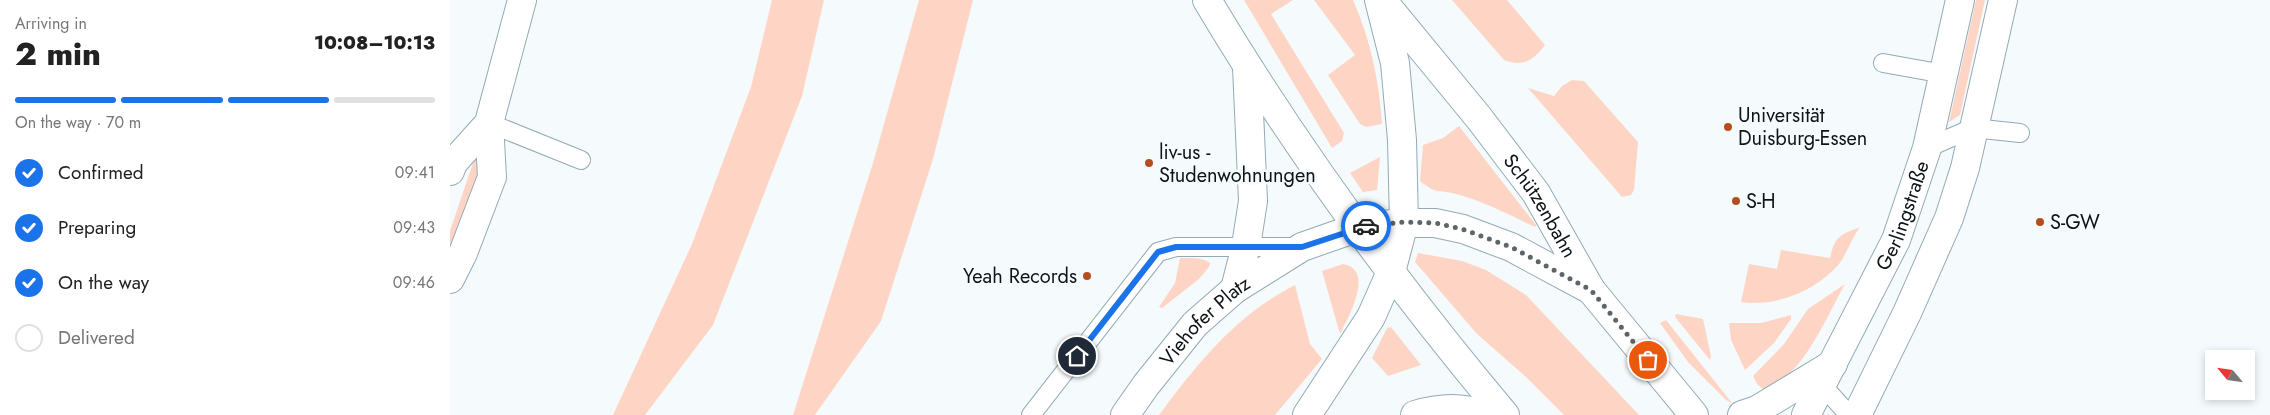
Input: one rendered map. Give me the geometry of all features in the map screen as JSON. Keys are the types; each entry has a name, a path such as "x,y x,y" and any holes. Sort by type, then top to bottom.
{"main road":[{"path":"450,279 463,253 492,177 488,122 522,0"},
{"path":"1207,0 1247,67 1391,272 1505,415"},
{"path":"1307,415 1371,317 1391,272 1404,222 1402,140 1395,63 1380,0"},
{"name":"Schützenbahn","path":"1380,0 1473,112 1536,193 1591,290 1694,415"},
{"name":"Gerlingstraße","path":"1806,415 1896,240 1927,148 1960,0"},
{"name":"Gerlingstraße","path":"1857,415 1907,313 1949,218 1965,168 2003,0"},
{"path":"1235,289 1246,246 1253,201 1247,67"},
{"path":"450,171 453,164 488,122"},
{"name":"Viehofer Platz","path":"1126,415 1146,385 1196,324 1235,289 1302,247 1359,227 1404,222 1435,223 1462,229 1511,247 1591,290"},
{"path":"1742,415 1757,410 1828,374"},
{"path":"1415,415 1432,409 1469,409 1484,415"}],"lane":[{"path":"1883,64 1944,74"},
{"path":"488,122 581,160"},
{"path":"1927,148 1974,128 2020,133"},
{"name":"Viehofer Platz","path":"1031,415 1158,252 1176,247 1302,247"},
{"path":"1828,374 1849,415"}],"shaded area":[{"path":"772,0 824,0 802,96 713,325 645,415 613,415 692,244 751,87"},
{"path":"919,0 973,0 933,159 881,321 815,415 793,415 873,163"},
{"path":"1244,0 1293,0 1271,14 1344,133 1342,141 1332,148"},
{"path":"1314,0 1353,0 1365,30 1373,61 1379,92 1382,124 1366,127 1360,124 1328,75 1355,55"},
{"path":"1452,0 1507,0 1545,45 1532,59 1522,63 1504,60"},
{"path":"1976,0 1985,0 1960,115 1949,122"},
{"path":"1572,80 1584,81 1638,142 1634,190 1631,195 1622,197 1528,88 1554,96 1562,86"},
{"path":"1459,126 1536,225 1535,227 1476,200 1434,190 1420,181 1423,145 1443,138"},
{"path":"475,157 484,158 468,209 450,253 450,231"},
{"path":"1380,157 1377,190 1363,192 1350,173"},
{"path":"1860,227 1839,264 1819,282 1794,295 1781,299 1768,302 1741,302 1749,264 1777,269 1781,250 1830,258 1839,237"},
{"path":"1418,253 1462,261 1486,270 1526,295 1639,415 1564,415 1525,376 1477,334 1415,262"},
{"path":"1180,258 1200,259 1210,263 1199,279 1162,308 1159,307 1175,283"},
{"path":"1343,264 1352,268 1357,275 1358,284 1353,306 1340,334 1322,271"},
{"path":"1845,284 1812,345 1801,361 1790,374 1777,384 1764,390 1757,384 1753,376 1784,344 1808,309"},
{"path":"1295,285 1310,344 1322,359 1275,415 1159,415 1204,359 1236,326 1274,297"},
{"path":"1676,314 1703,319 1711,356 1710,360 1675,317"},
{"path":"1791,315 1791,319 1774,343 1745,370 1731,340 1729,323 1761,323"},
{"path":"1666,320 1732,403 1726,400 1688,362 1660,323"},
{"path":"1391,327 1421,365 1388,376 1372,358 1387,328"}],"way so far":[{"path":"1366,226 1404,222 1435,223 1462,229 1511,247 1591,290 1648,360"}],"place":[{"name":"Universität Duisburg-Essen","path":"1728,127"},
{"name":"liv-us - Studenwohnungen","path":"1149,163"},
{"name":"S-H","path":"1736,201"},
{"name":"S-GW","path":"2040,222"},
{"name":"Yeah Records","path":"1087,276"}],"route":[{"path":"1077,356 1158,252 1176,247 1302,247 1366,226"}]}
